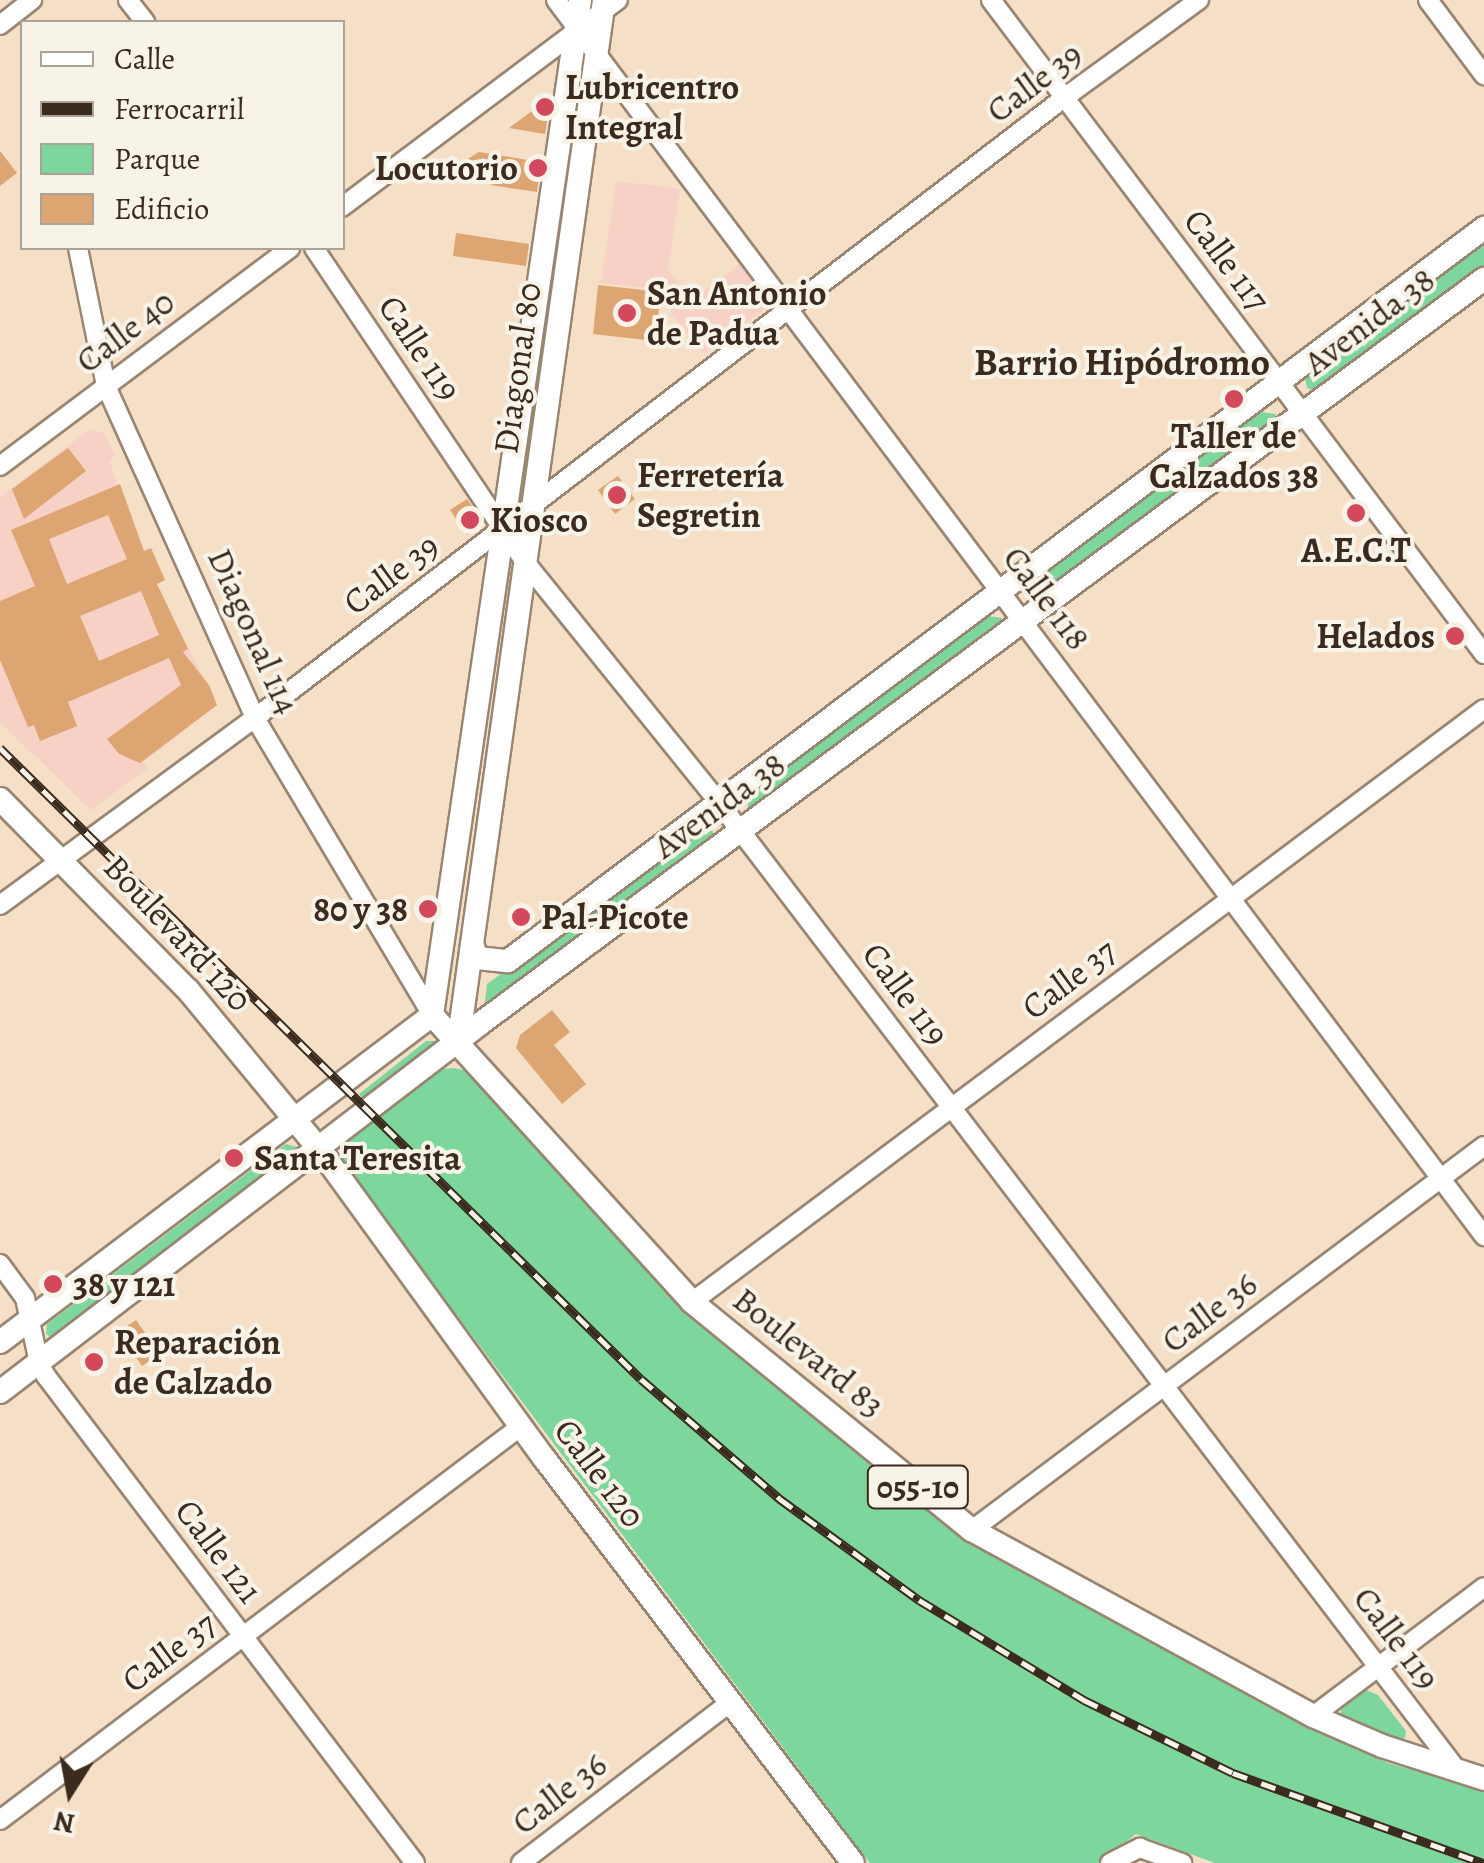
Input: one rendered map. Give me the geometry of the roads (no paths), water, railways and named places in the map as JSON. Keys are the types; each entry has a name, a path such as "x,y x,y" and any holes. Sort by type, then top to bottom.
{"main road":[{"name":"Diagonal 80","path":"432,1015 442,924 580,0"},
{"name":"Diagonal 80","path":"458,1044 597,52 608,4"},
{"name":"Avenida 38","path":"472,944 477,958 508,961 1484,228"},
{"name":"Avenida 38","path":"0,1392 458,1044 1484,279"},
{"name":"Boulevard 120","path":"0,799 188,990 296,1121"},
{"name":"Boulevard 83","path":"432,1015 692,1302 972,1530 1313,1716 1382,1746 1484,1779"},
{"path":"0,1342 432,1015"},
{"name":"Calle 120","path":"296,1121 520,1426 853,1863"}],"street":[{"path":"128,0 143,20"},
{"name":"Calle 118","path":"556,0 1484,1236"},
{"name":"Calle 117","path":"991,0 1484,654"},
{"name":"Calle 39","path":"0,905 254,718 1064,98 1199,0"},
{"path":"1428,0 1484,75"},
{"path":"0,25 30,1"},
{"path":"345,206 608,4"},
{"name":"Diagonal 114","path":"78,250 106,386 254,718 432,1015"},
{"name":"Calle 40","path":"0,466 287,250"},
{"name":"Calle 119","path":"315,250 524,562 742,832 1457,1771"},
{"name":"Calle 37","path":"692,1302 1484,708"},
{"name":"Calle 36","path":"972,1530 1484,1146"},
{"name":"Calle 121","path":"0,1264 25,1298 38,1362 415,1863"},
{"name":"Calle 37","path":"0,1820 520,1426"},
{"path":"1313,1716 1484,1587"},
{"name":"Calle 36","path":"521,1863 731,1702"},
{"path":"1110,1863 1140,1848 1182,1863"}],"railway":[{"path":"0,748 641,1379 780,1499 919,1600 1084,1700 1233,1773 1483,1863"}],"place":[{"name":"Lubricentro Integral","path":"545,107"},
{"name":"Locutorio","path":"538,168"},
{"name":"San Antonio de Padua","path":"627,313"},
{"name":"Taller de Calzados 38","path":"1234,399"},
{"name":"Ferretería Segretin","path":"617,495"},
{"name":"A.E.C.T","path":"1356,513"},
{"name":"Kiosco","path":"470,520"},
{"name":"Helados","path":"1455,636"},
{"name":"80 y 38","path":"428,909"},
{"name":"Pal-Picote","path":"521,917"},
{"name":"Santa Teresita","path":"234,1158"},
{"name":"38 y 121","path":"53,1284"},
{"name":"Reparación de Calzado","path":"94,1362"}],"district":[{"name":"Barrio Hipódromo","path":"1122,363"}]}
